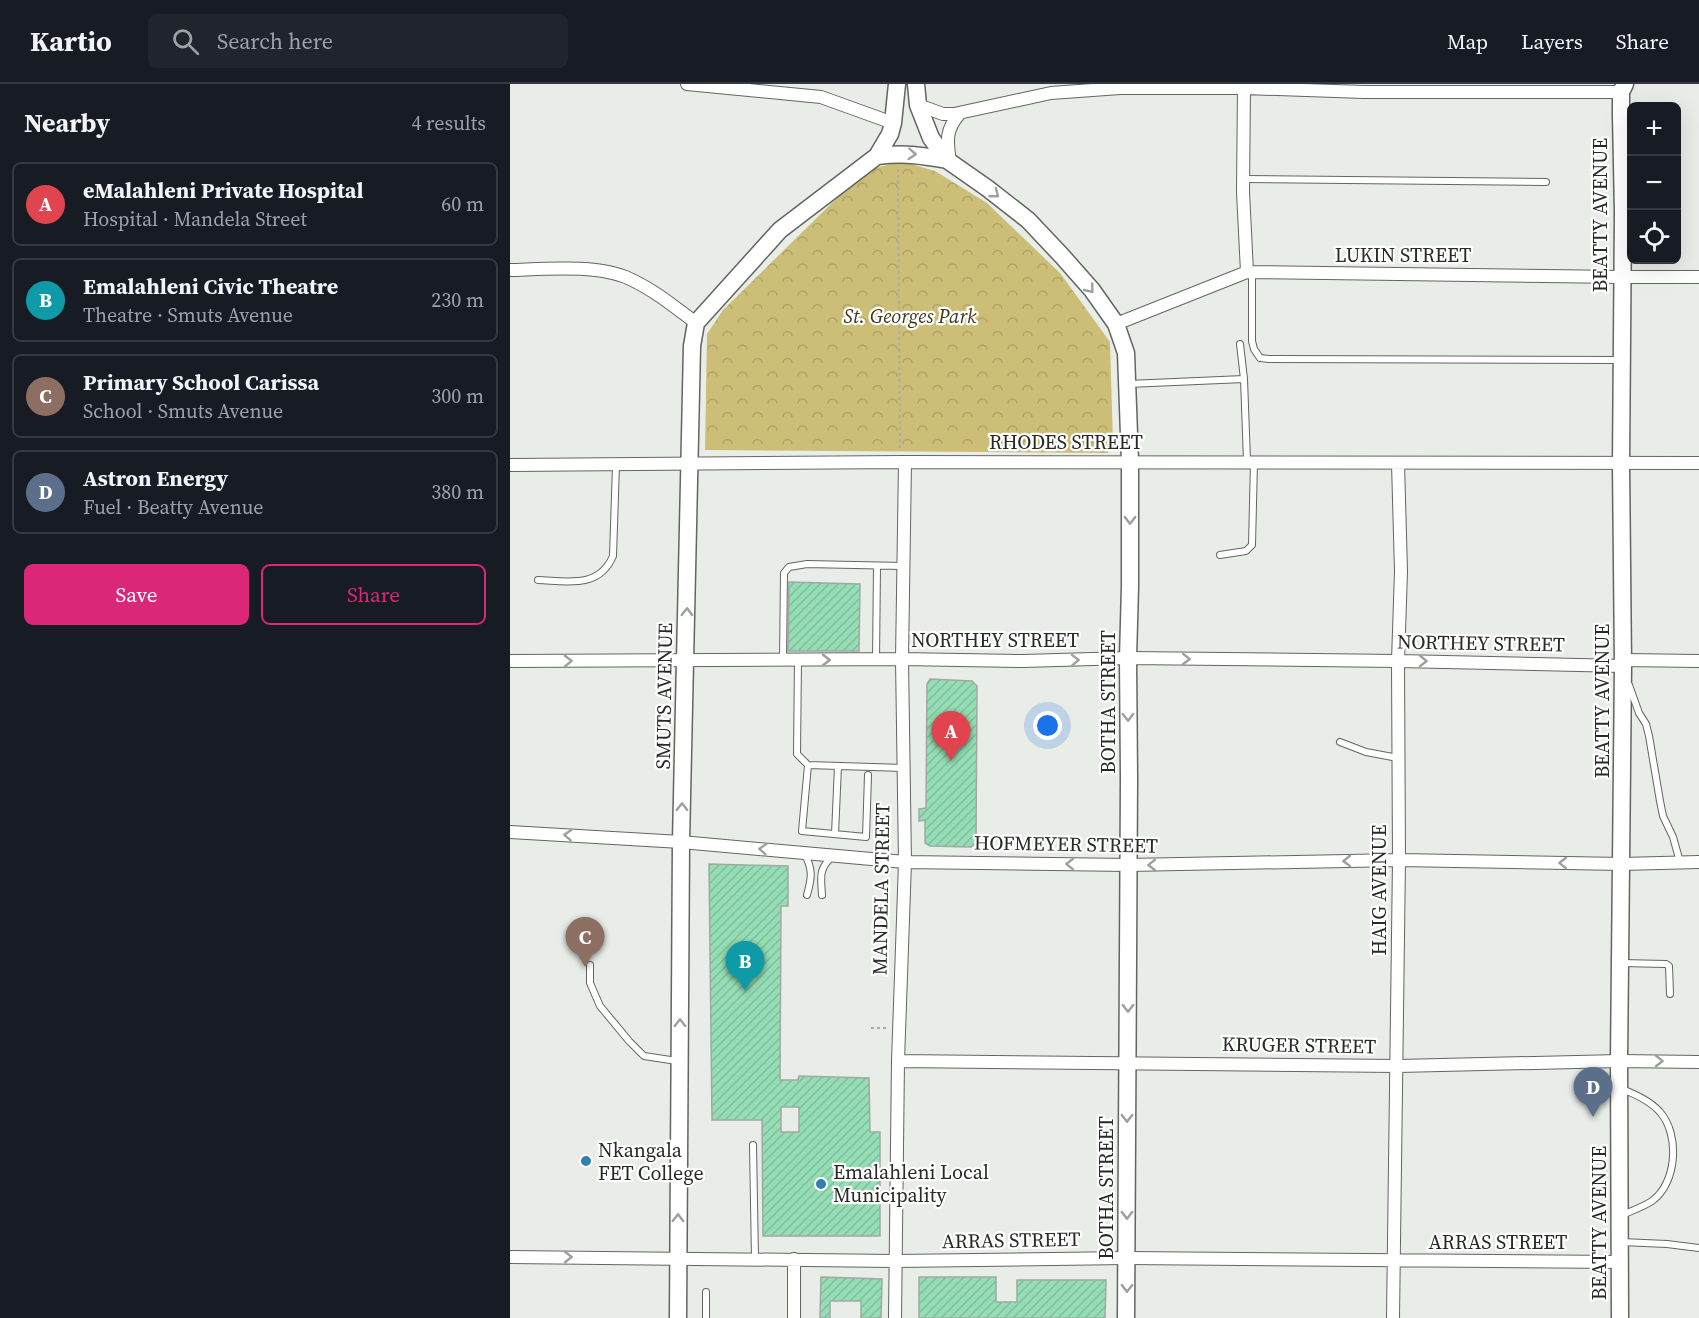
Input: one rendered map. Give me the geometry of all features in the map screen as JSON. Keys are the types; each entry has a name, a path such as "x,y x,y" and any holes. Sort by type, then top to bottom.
{"main road":[{"path":"696,322 780,230 877,156 890,134 897,84"},
{"path":"916,84 918,105 931,138 949,162"},
{"name":"BEATTY AVENUE","path":"1620,1318 1623,88"},
{"path":"877,156 916,154 949,162"},
{"name":"BOTHA STREET","path":"949,162 1028,220 1062,256 1092,290 1116,324 1126,353 1130,462 1126,1318"},
{"name":"SMUTS AVENUE","path":"678,1318 681,842 692,346 696,322"}],"street":[{"path":"687,84 821,97 893,123"},
{"path":"918,105 943,114 960,113 1051,93 1120,88 1244,86 1364,92 1623,88"},
{"path":"1244,86 1243,179 1249,272"},
{"path":"949,162 950,126 960,113"},
{"path":"510,270 604,271 629,278 696,322"},
{"name":"LUKIN STREET","path":"1116,324 1249,272 1622,278 1699,277"},
{"name":"RHODES STREET","path":"510,465 1250,461 1699,463"},
{"name":"MANDELA STREET","path":"895,1318 898,1061 905,862 902,659 903,462"},
{"name":"HAIG AVENUE","path":"1393,1318 1395,1119 1398,1066 1398,661 1401,572 1398,463"},
{"name":"NORTHEY STREET","path":"510,662 902,659 1023,661 1128,658 1623,663 1699,661"},
{"name":"HOFMEYER STREET","path":"510,832 681,842 905,862 1128,865 1399,860 1622,864 1699,862"},
{"name":"KRUGER STREET","path":"898,1061 1398,1066 1619,1061 1699,1062"},
{"name":"ARRAS STREET","path":"510,1257 895,1261 1127,1258 1621,1262"},
{"path":"794,1259 794,1318"}],"lane":[{"path":"1243,179 1546,182"},
{"path":"1249,272 1252,341 1260,358 1622,360"},
{"path":"1220,555 1246,551 1252,545 1250,461 1240,344"},
{"path":"1127,384 1244,379"},
{"path":"538,580 589,579 608,567 613,556 615,465"},
{"path":"783,660 784,573 786,569 807,564 904,566"},
{"path":"876,660 877,566"},
{"path":"798,660 797,754 808,765 904,768"},
{"path":"1623,663 1639,713 1646,724 1663,816 1673,837 1680,862"},
{"path":"1340,742 1366,752 1398,758"},
{"path":"808,765 802,831 866,837 868,776"},
{"path":"836,834 838,766"},
{"path":"804,853 811,867 807,895"},
{"path":"822,895 822,868 833,855"},
{"path":"1620,963 1666,964 1669,966 1670,994"},
{"path":"590,965 590,983 600,1006 629,1041 644,1056 680,1062"},
{"path":"1619,1088 1650,1102 1661,1113 1669,1126 1672,1145 1672,1167 1666,1185 1651,1202 1620,1215"},
{"path":"753,1145 755,1259"},
{"path":"1621,1242 1699,1248"},
{"path":"706,1292 706,1318"}],"path":[{"path":"898,154 903,462"},
{"path":"871,1028 899,1028"}],"green space":[{"name":"St. Georges Park","path":"901,161 935,171 987,203 1060,273 1110,342 1113,444 1108,453 705,450 707,334 723,310 836,199 872,169"}],"building":[{"path":"789,582 860,584 859,651 788,651"},
{"path":"930,679 972,681 977,686 976,843 971,847 930,846 925,843 925,820 919,821 919,809 926,808 927,684"},
{"path":"709,864 788,866 788,906 781,906 780,1080 798,1080 799,1076 869,1078 870,1132 880,1132 880,1236 763,1236 762,1120 712,1120","holes":["781,1107 799,1107 799,1132 781,1132"]},
{"path":"821,1277 882,1279 881,1318 861,1318 861,1301 830,1301 830,1318 820,1318"},
{"path":"919,1277 996,1277 996,1302 1017,1302 1017,1280 1106,1280 1105,1318 919,1318"}],"place":[{"name":"eMalahleni Private Hospital","path":"951,761"},
{"name":"Primary School Carissa","path":"585,967"},
{"name":"Emalahleni Civic Theatre","path":"745,991"},
{"name":"Astron Energy","path":"1593,1117"},
{"name":"Nkangala FET College","path":"586,1161"},
{"name":"Emalahleni Local Municipality","path":"821,1184"}]}
